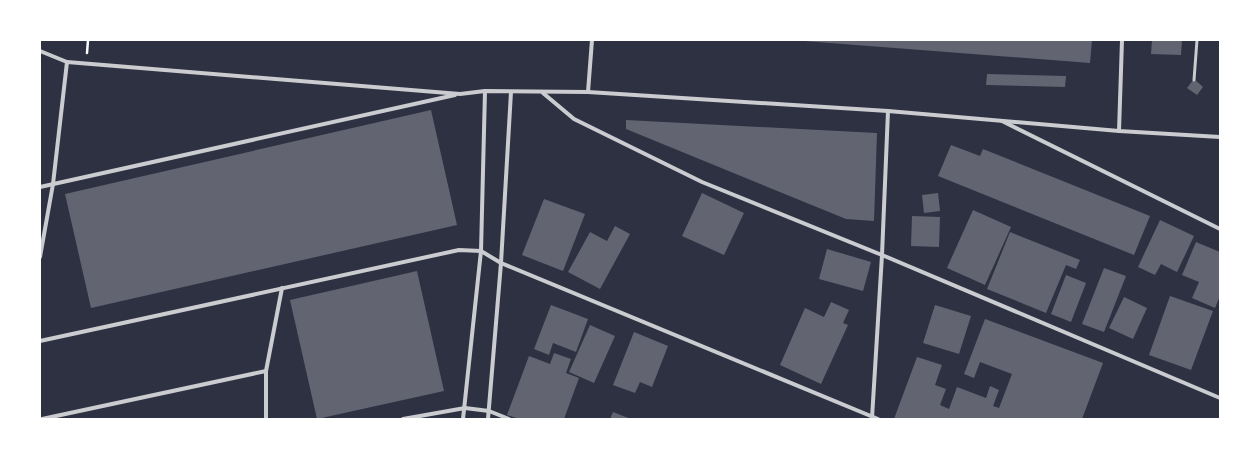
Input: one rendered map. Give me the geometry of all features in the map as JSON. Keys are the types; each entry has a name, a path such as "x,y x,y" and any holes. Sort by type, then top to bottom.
{"street":[{"path":"588,92 592,40"},
{"path":"1119,131 1122,40"},
{"path":"40,51 67,62 460,94"},
{"path":"40,257 53,184 67,62"},
{"path":"40,187 460,94 485,91 588,92 888,111 1119,131 1220,137"},
{"path":"463,419 481,252 485,91"},
{"path":"488,419 501,263 511,92"},
{"path":"542,92 574,119 702,182 882,255 1220,398"},
{"path":"872,418 882,255 888,111"},
{"path":"1000,120 1220,229"},
{"path":"40,341 459,250 481,252 501,263 872,418 878,419"},
{"path":"266,419 266,371 282,288"},
{"path":"42,419 266,371"},
{"path":"403,419 465,408 489,411 509,419"}],"lane":[{"path":"1194,80 1197,40"}],"building":[{"path":"804,40 1092,40 1090,63"},
{"path":"1152,40 1182,40 1181,55 1151,54"},
{"path":"987,74 1066,76 1065,87 986,85"},
{"path":"1194,79 1203,87 1197,95 1187,88"},
{"path":"431,110 457,225 91,308 65,194"},
{"path":"626,120 877,133 874,221 846,219 626,129"},
{"path":"951,145 980,156 983,149 1150,216 1134,255 938,176"},
{"path":"702,193 744,213 724,255 682,236"},
{"path":"938,193 940,211 924,213 922,195"},
{"path":"544,199 585,214 563,271 522,255"},
{"path":"973,210 1011,227 985,285 947,268"},
{"path":"912,216 940,217 939,247 911,246"},
{"path":"1160,220 1194,236 1177,272 1161,264 1155,275 1138,267"},
{"path":"615,226 630,234 600,289 568,272 590,232 607,241"},
{"path":"1010,232 1080,260 1076,269 1066,265 1046,313 987,289"},
{"path":"1196,242 1220,252 1220,296 1215,308 1192,298 1199,282 1182,275"},
{"path":"827,249 871,262 863,291 819,279"},
{"path":"1104,268 1126,276 1104,332 1082,324"},
{"path":"417,271 444,391 317,419 290,300"},
{"path":"1066,275 1086,283 1071,322 1051,314"},
{"path":"1170,296 1213,311 1191,370 1149,355"},
{"path":"1124,297 1147,308 1133,339 1109,328"},
{"path":"831,302 849,310 843,323 848,325 821,384 780,365 805,308 824,317"},
{"path":"551,305 588,319 576,352 553,343 549,355 534,349"},
{"path":"935,305 971,316 959,354 923,343"},
{"path":"985,319 1103,363 1082,419 894,419 917,357 942,365 935,385 946,389 940,405 949,409 957,387 986,398 990,386 999,390 993,406 999,408 1012,374 980,362 974,378 964,374"},
{"path":"590,325 615,336 594,383 569,372"},
{"path":"634,332 668,346 652,387 640,382 635,393 613,385"},
{"path":"554,353 571,359 566,373 579,378 564,419 519,419 507,415 529,356 550,364"},
{"path":"613,412 631,419 610,419"}]}
